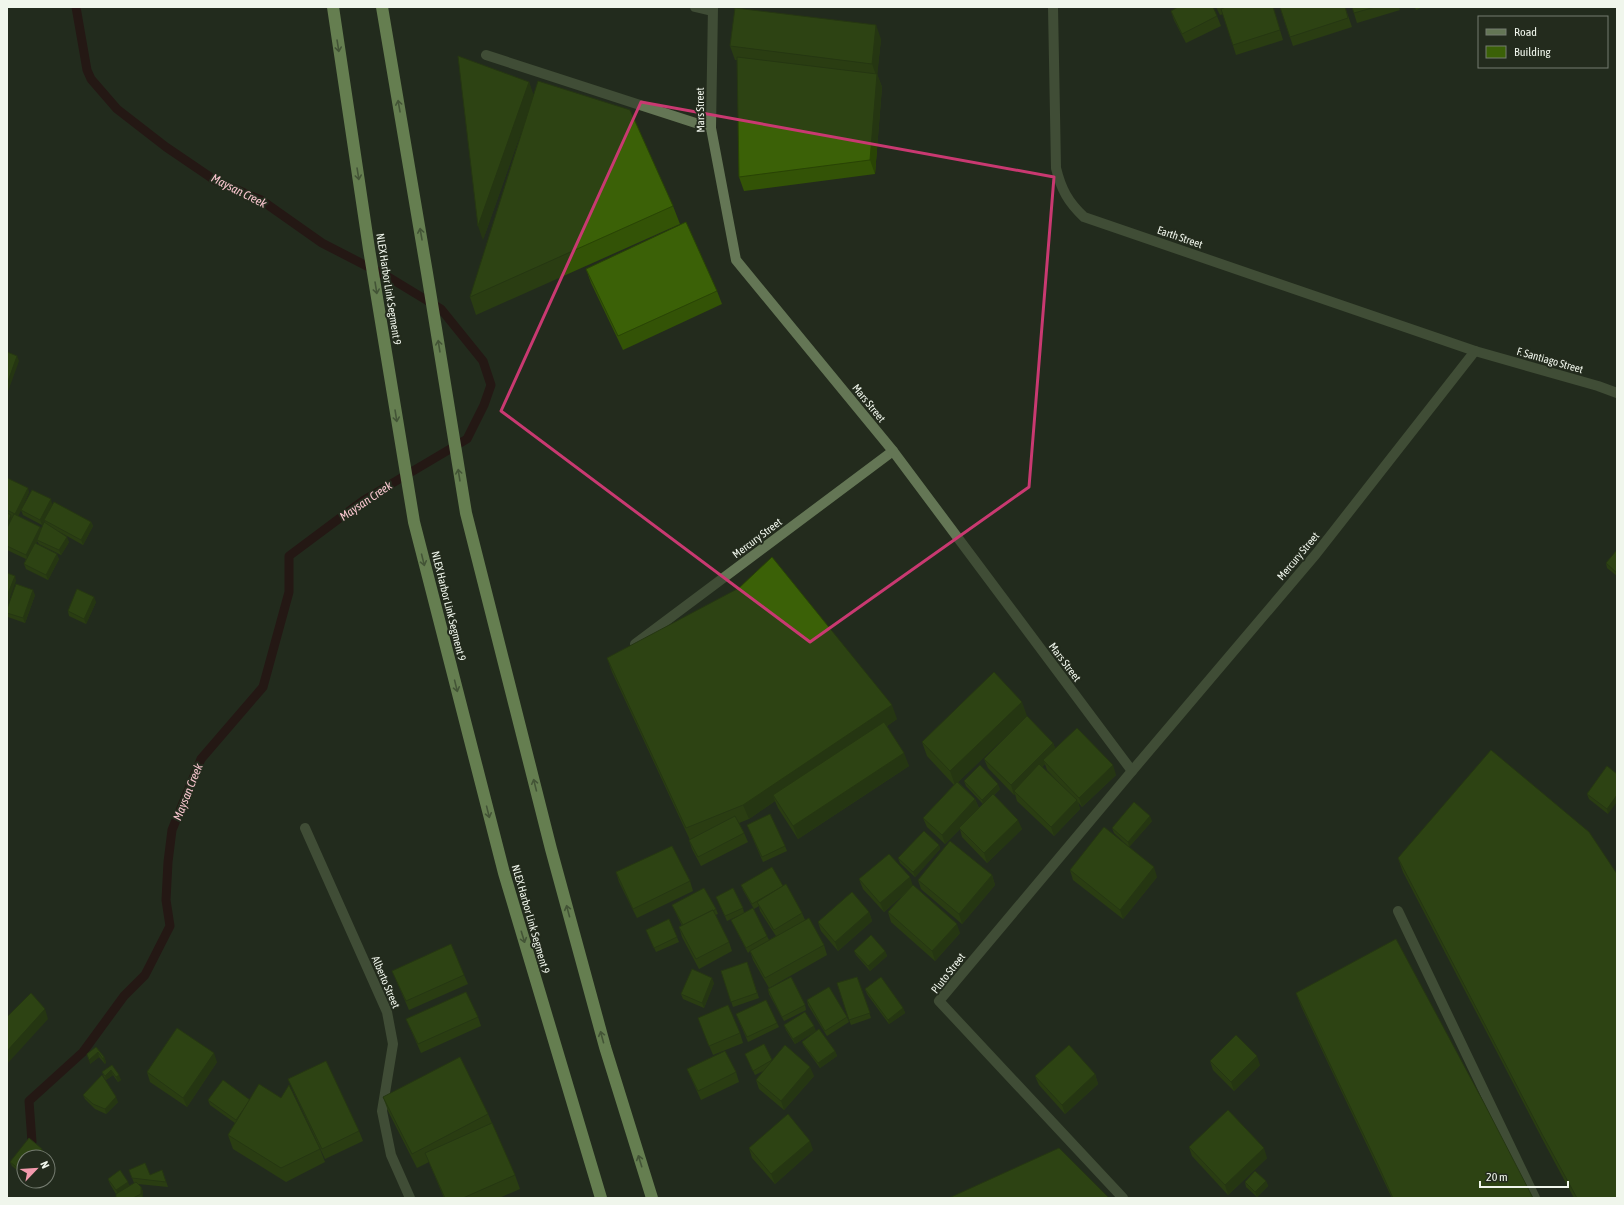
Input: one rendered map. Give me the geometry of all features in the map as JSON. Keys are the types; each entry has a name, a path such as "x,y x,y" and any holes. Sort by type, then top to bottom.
{"highway":[{"name":"NLEX Harbor Link Segment 9","path":"333,7 369,250 414,522 504,873 601,1198"},
{"path":"382,7 466,513 551,850 599,1024 652,1198"}],"street":[{"path":"695,7 713,9"},
{"name":"Earth Street","path":"1053,7 1056,168 1060,184 1074,208 1084,217 1475,351"},
{"name":"Mars Street","path":"713,9 711,128 736,260 893,451 1132,771"},
{"path":"486,54 711,128"},
{"name":"F. Santiago Street","path":"1475,351 1617,393"},
{"name":"Mercury Street","path":"1132,771 1316,554 1475,351"},
{"name":"Mercury Street","path":"635,644 893,451"},
{"name":"Pluto Street","path":"1123,1198 938,1001 1132,771"},
{"name":"Alberto Street","path":"305,828 387,1012 393,1044 382,1111 391,1155 410,1198"},
{"path":"1398,911 1535,1198"}],"highlighted area":[{"path":"641,102 1054,177 1029,487 810,642 501,411"}],"building":[{"path":"1178,7 1213,7 1217,16 1182,34 1171,11"},
{"path":"1226,7 1273,7 1280,30 1233,45 1221,9"},
{"path":"1280,7 1345,7 1348,18 1290,37"},
{"path":"1352,7 1375,7 1354,13"},
{"path":"735,8 876,25 872,64 730,46"},
{"path":"458,56 529,82 478,226"},
{"path":"737,57 877,74 870,160 739,177"},
{"path":"538,81 630,110 673,206 470,297"},
{"path":"686,222 717,291 618,336 586,269"},
{"path":"7,352 17,356 7,384"},
{"path":"7,478 28,488 15,514 7,510"},
{"path":"32,490 51,499 40,520 21,510"},
{"path":"54,502 91,522 81,540 44,520"},
{"path":"7,513 11,515 7,524"},
{"path":"14,514 40,527 26,555 7,546 7,528"},
{"path":"44,522 67,537 59,550 37,540"},
{"path":"35,543 57,554 46,575 24,564"},
{"path":"1617,550 1617,573 1606,563"},
{"path":"772,557 892,705 743,805 686,828 607,658 739,588"},
{"path":"7,573 15,576 7,596"},
{"path":"16,584 33,590 23,618 7,613"},
{"path":"77,589 94,597 84,619 68,611"},
{"path":"994,672 1022,702 950,771 922,742"},
{"path":"1027,716 1053,743 1011,785 984,759"},
{"path":"884,722 904,753 793,826 773,795"},
{"path":"1077,728 1113,765 1079,798 1043,760"},
{"path":"1491,750 1589,832 1617,874 1617,1198 1577,1198 1398,858"},
{"path":"1039,764 1077,800 1051,827 1014,791"},
{"path":"980,765 998,784 982,800 964,781"},
{"path":"1607,766 1617,774 1617,795 1607,809 1587,794"},
{"path":"957,782 975,799 942,835 923,818"},
{"path":"993,794 1018,820 984,853 959,828"},
{"path":"1134,802 1150,816 1128,842 1112,828"},
{"path":"770,814 785,846 762,857 747,825"},
{"path":"735,816 744,833 698,857 689,840"},
{"path":"1104,827 1154,867 1120,910 1070,870"},
{"path":"924,831 939,845 913,872 898,858"},
{"path":"950,841 992,875 959,914 918,880"},
{"path":"672,846 690,881 633,909 616,872"},
{"path":"889,854 910,877 880,903 859,879"},
{"path":"772,867 783,886 752,904 741,885"},
{"path":"786,884 802,913 774,930 757,902"},
{"path":"913,885 957,924 932,951 888,912"},
{"path":"704,888 716,909 683,925 672,905"},
{"path":"733,888 743,908 725,916 716,897"},
{"path":"852,892 869,912 835,942 818,922"},
{"path":"753,908 767,936 746,948 731,920"},
{"path":"713,910 729,942 696,959 679,927"},
{"path":"809,918 824,945 765,978 750,951"},
{"path":"669,919 677,937 654,948 646,930"},
{"path":"871,935 885,951 868,966 854,951"},
{"path":"1396,939 1533,1198 1393,1198 1296,993"},
{"path":"451,944 464,975 406,1001 392,971"},
{"path":"747,962 757,993 731,1002 721,971"},
{"path":"692,969 712,978 702,1003 681,994"},
{"path":"791,977 805,1005 782,1017 768,989"},
{"path":"857,977 870,1013 849,1020 837,983"},
{"path":"881,977 903,1008 888,1020 865,989"},
{"path":"829,987 847,1017 825,1031 807,1000"},
{"path":"466,992 478,1017 418,1044 406,1019"},
{"path":"31,993 45,1009 7,1051 7,1017"},
{"path":"766,1000 777,1023 747,1037 736,1014"},
{"path":"728,1005 740,1033 709,1046 698,1018"},
{"path":"805,1012 814,1026 793,1039 784,1025"},
{"path":"177,1028 214,1053 183,1098 147,1072"},
{"path":"819,1029 835,1051 818,1063 802,1042"},
{"path":"1236,1035 1257,1056 1231,1082 1210,1061"},
{"path":"764,1044 772,1060 753,1071 745,1054"},
{"path":"785,1045 810,1067 781,1101 756,1080"},
{"path":"1069,1045 1095,1074 1062,1105 1035,1076"},
{"path":"96,1047 104,1057 103,1059 98,1052 89,1060 87,1054"},
{"path":"725,1051 736,1072 698,1091 687,1069"},
{"path":"460,1057 488,1114 412,1154 383,1097"},
{"path":"326,1061 359,1131 322,1149 288,1079"},
{"path":"112,1065 119,1075 116,1077 111,1070 105,1076 102,1072"},
{"path":"102,1075 116,1097 105,1109 93,1104 83,1095"},
{"path":"223,1080 250,1100 236,1120 208,1100"},
{"path":"259,1084 281,1098 289,1085 320,1149 281,1168 228,1135"},
{"path":"1228,1110 1264,1148 1225,1185 1189,1147"},
{"path":"788,1114 810,1141 771,1174 749,1148"},
{"path":"492,1123 515,1175 463,1198 445,1198 425,1153"},
{"path":"29,1138 42,1149 20,1149"},
{"path":"1059,1148 1109,1198 949,1198"},
{"path":"16,1154 16,1167 10,1162"},
{"path":"145,1163 150,1175 162,1170 166,1182 132,1178 129,1170"},
{"path":"120,1170 128,1182 116,1190 108,1179"},
{"path":"1255,1171 1266,1181 1255,1192 1245,1182"},
{"path":"136,1182 141,1187 141,1194 133,1198 116,1198 116,1194"}],"waterway":[{"name":"Maysan Creek","path":"32,1142 29,1101 83,1052 124,996 145,975 170,926 166,900 168,862 172,830 201,759 263,687 289,592 289,556 364,500 467,439 484,405 491,385 483,361 441,309 390,278 322,243 261,200 216,181 166,147 117,109 91,79 87,70 76,7"}]}
